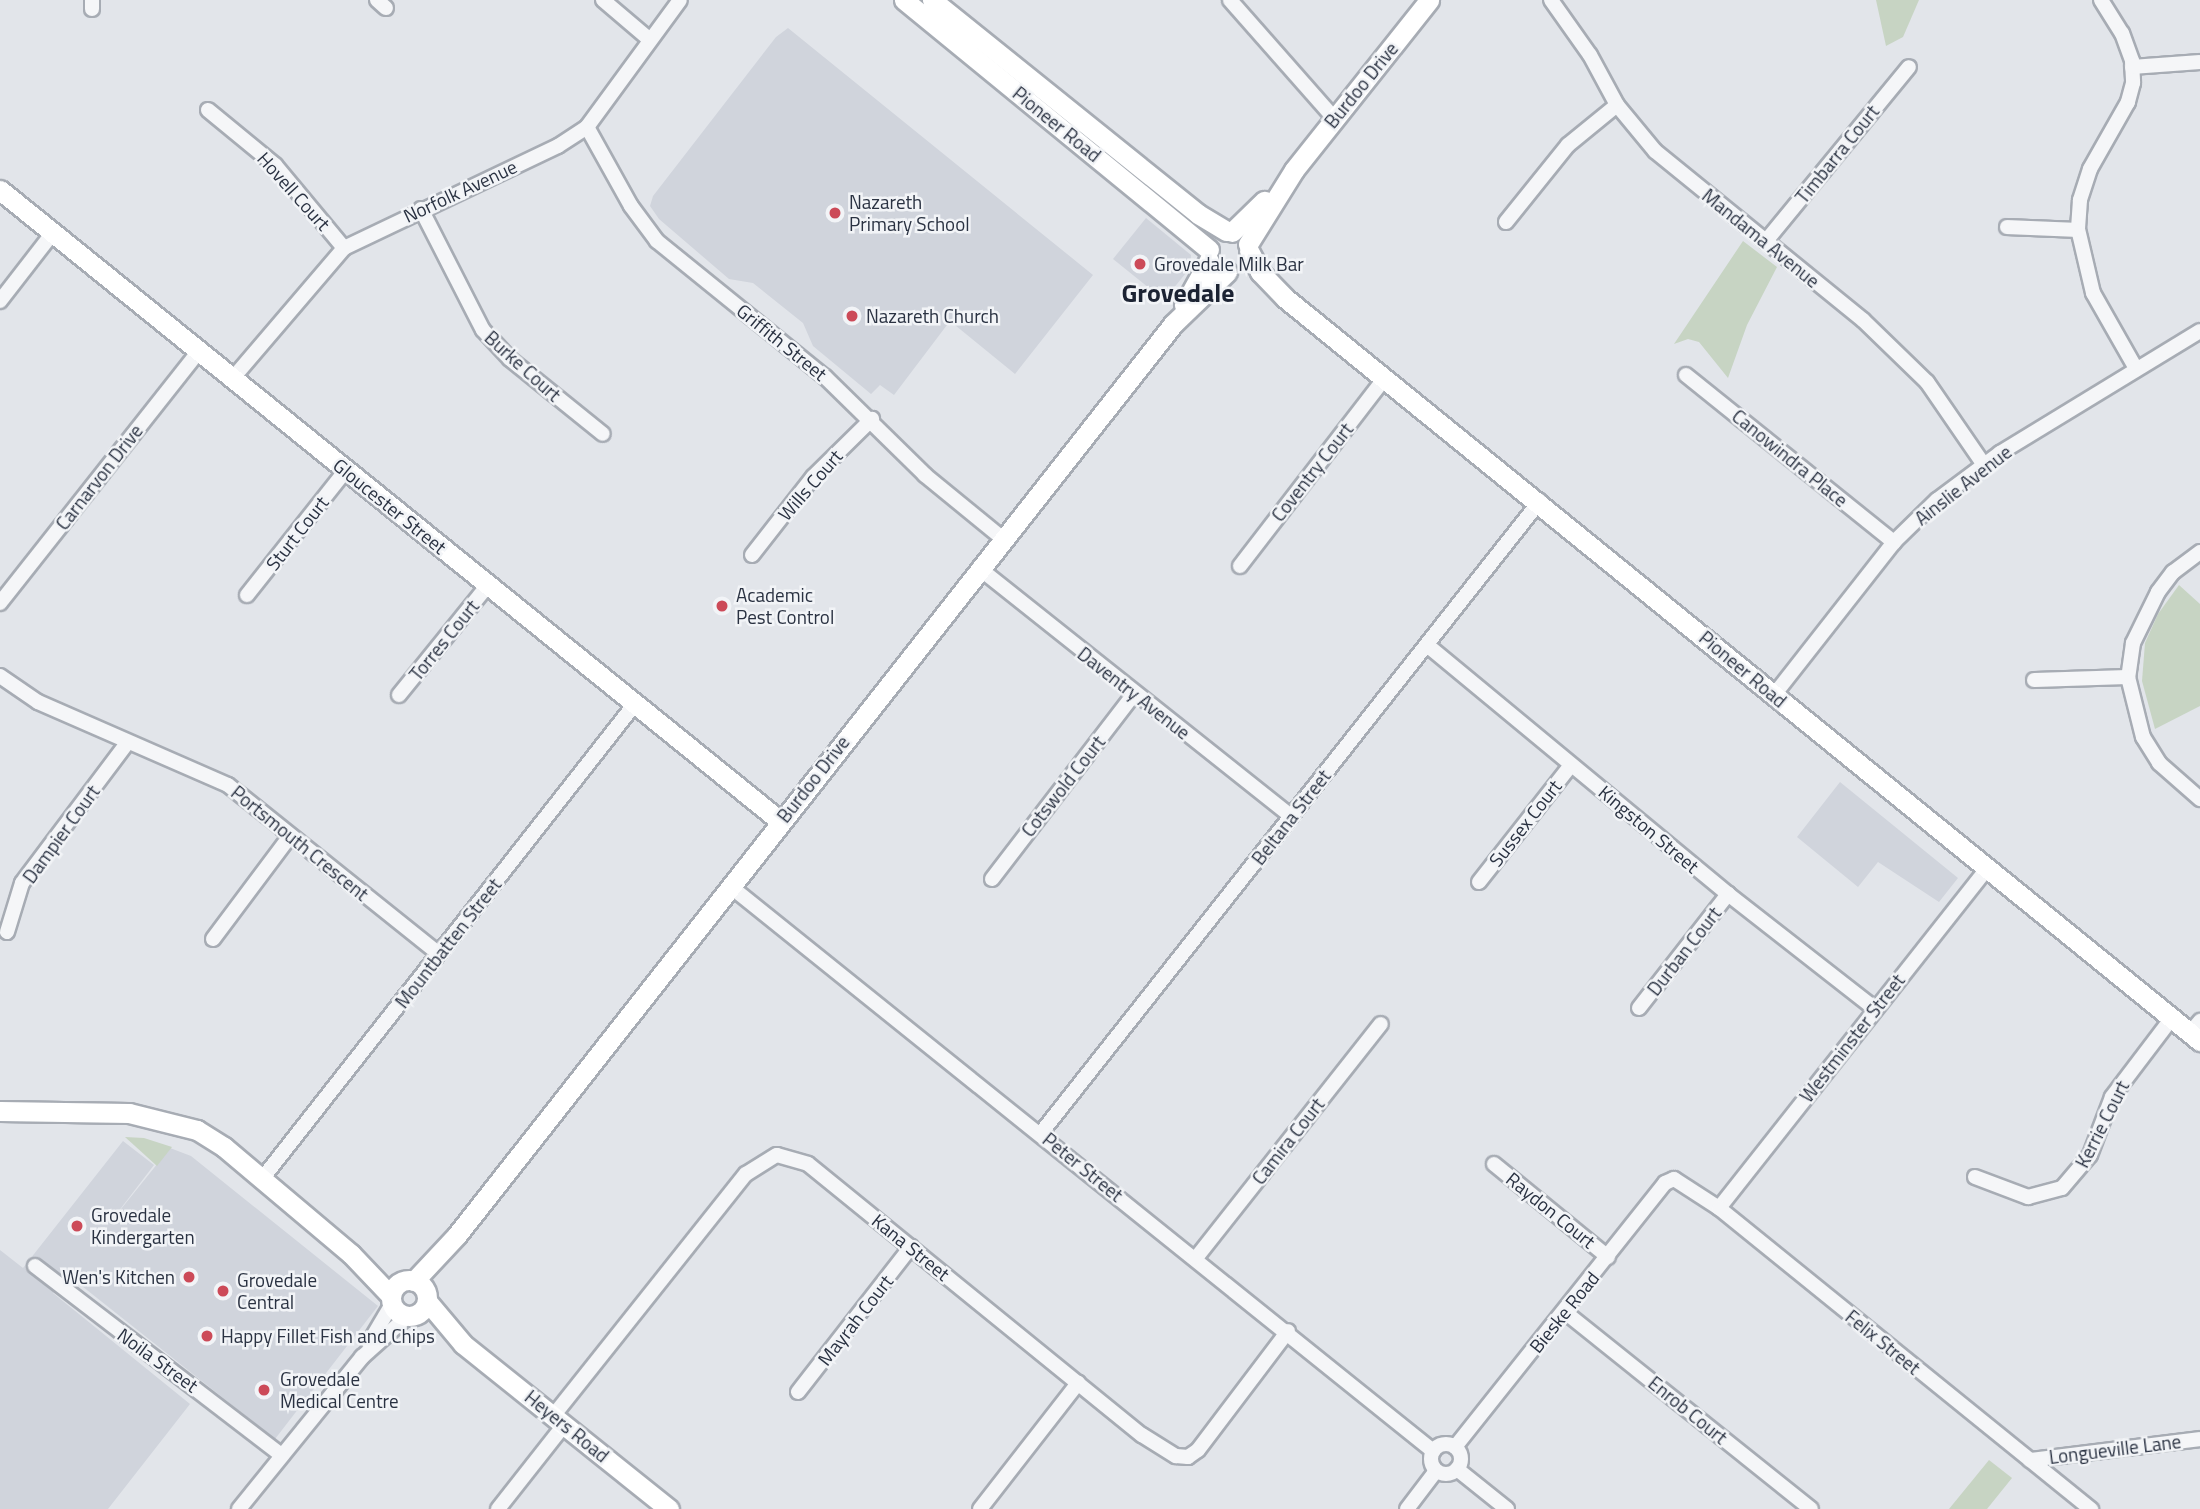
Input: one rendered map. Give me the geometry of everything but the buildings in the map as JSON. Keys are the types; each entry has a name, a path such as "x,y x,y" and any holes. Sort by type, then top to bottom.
{"street":[{"path":"603,0 649,39"},
{"name":"Norfolk Avenue","path":"233,378 344,248 558,146 587,127 680,0"},
{"name":"Pioneer Road","path":"905,0 1209,255"},
{"name":"Pioneer Road","path":"932,0 1192,210 1239,240 1260,272 1285,298 1540,501 2172,1018 2197,1031"},
{"path":"1230,0 1334,118"},
{"name":"Burdoo Drive","path":"1239,240 1429,0"},
{"name":"Mandama Avenue","path":"1551,0 1590,55 1617,105 1656,151 1863,320 1927,382 1984,465"},
{"path":"2101,0 2122,33 2132,67 2128,102 2090,169 2080,200 2078,230 2093,293 2135,367"},
{"path":"2132,67 2200,62"},
{"name":"Timbarra Court","path":"1766,241 1909,67"},
{"path":"1506,222 1567,145 1617,105"},
{"name":"Hovell Court","path":"208,110 275,165 344,248"},
{"name":"Griffith Street","path":"587,127 631,206 657,241 872,419 925,475 1002,538"},
{"name":"Gloucester Street","path":"0,190 780,821"},
{"name":"Burke Court","path":"421,209 483,330 510,359 603,434"},
{"path":"2007,227 2078,230"},
{"path":"0,301 52,234"},
{"path":"1217,235 1239,240 1241,268 1229,272 1215,269 1209,255 1217,235"},
{"name":"Burdoo Drive","path":"1173,324 1209,255"},
{"name":"Pioneer Road","path":"1229,272 1285,298"},
{"name":"Burdoo Drive","path":"239,1509 410,1298 780,821 1173,324 1229,272"},
{"name":"Ainslie Avenue","path":"1774,695 1894,542 1984,465 2135,367 2200,331"},
{"name":"Carnarvon Drive","path":"0,603 5,587 199,351"},
{"name":"Canowindra Place","path":"1686,375 1894,542"},
{"name":"Coventry Court","path":"1240,566 1385,378"},
{"name":"Wills Court","path":"751,555 813,477 872,419"},
{"name":"Sturt Court","path":"247,595 346,470"},
{"name":"Beltana Street","path":"1041,1133 1540,501"},
{"path":"2200,552 2173,572 2158,592 2133,643 2128,677 2143,737 2159,764 2200,799"},
{"name":"Daventry Avenue","path":"979,568 1134,694 1292,816"},
{"name":"Torres Court","path":"400,695 488,585"},
{"name":"Kingston Street","path":"1427,645 1728,894 1875,1009"},
{"name":"Portsmouth Crescent","path":"0,676 38,702 220,781 439,954"},
{"path":"2034,680 2128,677"},
{"name":"Cotswold Court","path":"992,878 1134,694"},
{"name":"Mountbatten Street","path":"258,1177 439,954 634,705"},
{"name":"Dampier Court","path":"7,932 22,883 128,742"},
{"name":"Sussex Court","path":"1479,882 1571,765"},
{"path":"213,939 290,836"},
{"name":"Westminster Street","path":"1719,1209 1987,869"},
{"name":"Peter Street","path":"730,886 1288,1331 1433,1451"},
{"name":"Durban Court","path":"1639,1008 1728,894"},
{"name":"Kerrie Court","path":"1975,1177 2028,1198 2062,1188 2090,1155 2112,1097 2172,1018"},
{"name":"Camira Court","path":"1196,1258 1381,1024"},
{"name":"Heyers Road","path":"0,1111 164,1129 258,1177 669,1509"},
{"name":"Kana Street","path":"498,1509 559,1419 760,1162 777,1155 808,1164 1150,1440 1176,1455 1188,1457 1288,1331"},
{"name":"Raydon Court","path":"1494,1164 1608,1257"},
{"name":"Felix Street","path":"1674,1180 1719,1209 2091,1509"},
{"name":"Bieske Road","path":"1455,1447 1665,1183 1674,1180"},
{"name":"Mayrah Court","path":"798,1392 911,1247"},
{"name":"Noila Street","path":"35,1266 281,1455"},
{"name":"Enrob Court","path":"1565,1312 1811,1509"},
{"path":"980,1509 1078,1383"},
{"name":"Longueville Lane","path":"2030,1461 2200,1439"},
{"path":"1444,1444 1455,1447 1461,1460 1457,1469 1444,1475 1436,1471 1430,1461 1433,1451 1444,1444"},
{"path":"1457,1469 1507,1509"},
{"path":"1406,1509 1436,1471"}],"shaded area":[{"name":"Nazareth Primary School","path":"788,28 1093,275 1015,374 950,321 894,395 880,385 871,394 813,346 803,323 753,283 729,279 659,219 650,206 653,196 776,37"},
{"path":"1146,218 1191,255 1190,268 1164,300 1113,259"},
{"path":"1840,782 1958,878 1939,902 1878,862 1858,887 1797,837"},
{"path":"123,1141 154,1165 105,1229 170,1148 191,1156 378,1306 275,1439 68,1275 53,1293 190,1404 108,1509 0,1509 0,1250 23,1268"}],"green space":[{"path":"1876,0 1919,0 1903,37 1886,46"},
{"path":"1743,241 1777,267 1747,325 1728,378 1699,342 1688,339 1674,344"},
{"path":"2179,585 2200,604 2200,706 2155,729 2142,681 2145,643 2158,614"},
{"path":"125,1137 144,1138 172,1147 157,1166"},
{"path":"1989,1460 2012,1478 1987,1509 1949,1509"}],"place":[{"name":"Nazareth Primary School","path":"835,213"},
{"name":"Grovedale Milk Bar","path":"1140,264"},
{"name":"Nazareth Church","path":"852,316"},
{"name":"Academic Pest Control","path":"722,606"},
{"name":"Grovedale Kindergarten","path":"77,1226"},
{"name":"Wen's Kitchen","path":"189,1277"},
{"name":"Grovedale Central","path":"223,1291"},
{"name":"Happy Fillet Fish and Chips","path":"207,1336"},
{"name":"Grovedale Medical Centre","path":"264,1390"}],"district":[{"name":"Grovedale","path":"1178,293"}]}
